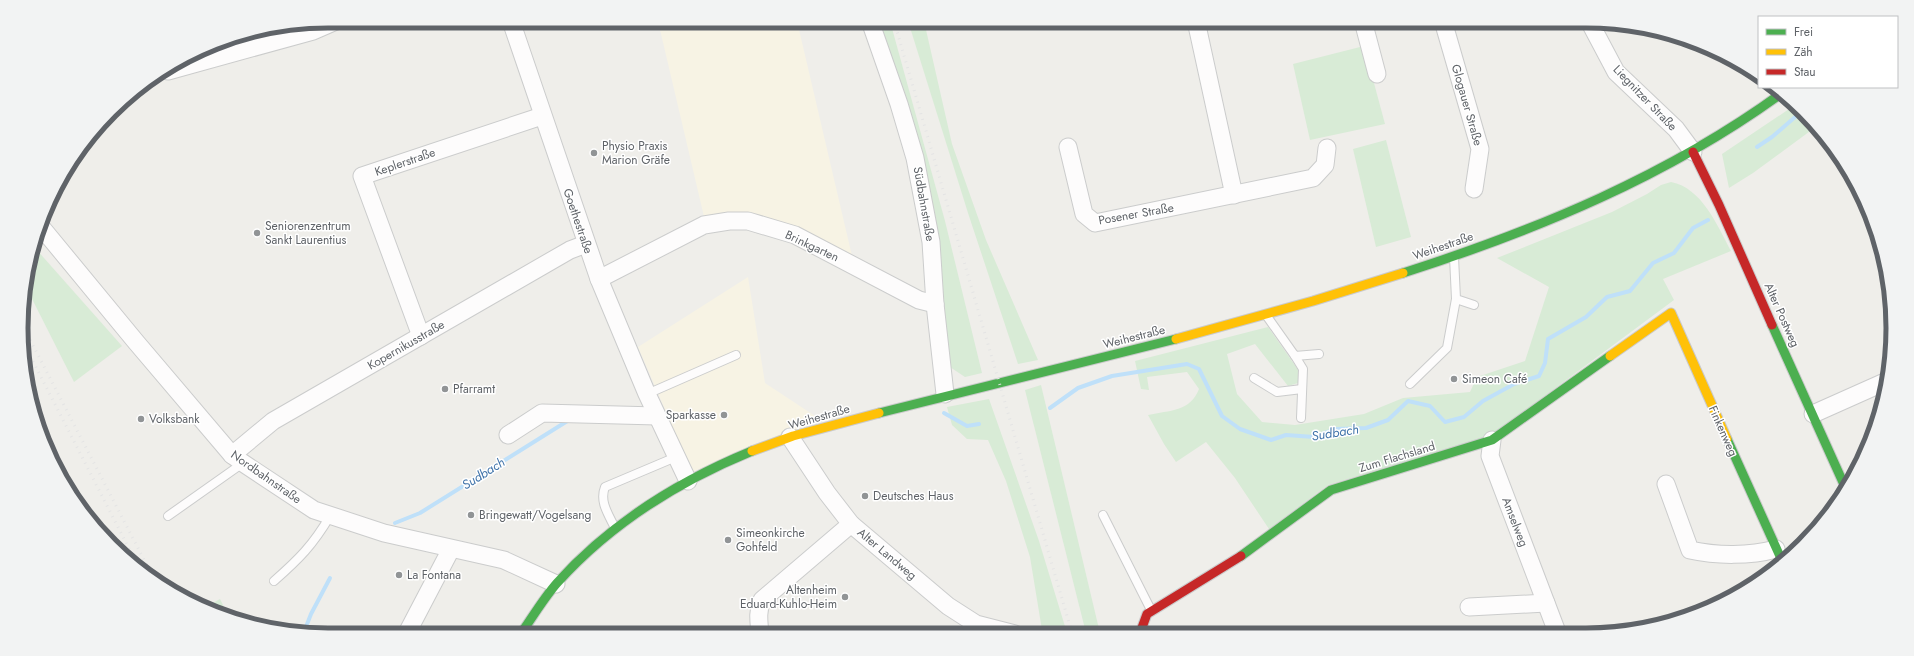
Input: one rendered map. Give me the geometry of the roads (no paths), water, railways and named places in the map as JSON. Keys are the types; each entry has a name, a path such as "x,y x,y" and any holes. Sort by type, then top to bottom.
{"main road":[{"name":"Weihestraße","path":"525,628 556,584 598,544 661,498 688,481 743,456 790,437 945,394 1202,332 1373,284 1454,256 1596,201 1655,173 1693,152 1777,97"},
{"name":"Alter Postweg","path":"1693,152 1719,205 1843,482"},
{"name":"Zum Flachsland","path":"1151,611 1235,560 1331,490 1492,440 1671,314"},
{"name":"Finkenweg","path":"1671,314 1779,556"},
{"path":"1142,628 1147,614 1151,611"}],"street":[{"path":"195,59 213,51 313,31 319,28"},
{"name":"Goethestraße","path":"513,28 542,116 599,279 647,394 688,481"},
{"name":"Südbahnstraße","path":"872,28 899,104 915,158 931,242 935,304 945,394"},
{"path":"1198,28 1234,195"},
{"path":"1367,28 1377,74"},
{"name":"Glogauer Straße","path":"1445,28 1480,148 1474,189"},
{"name":"Liegnitzer Straße","path":"1593,28 1616,72 1676,129 1693,152"},
{"name":"Keplerstraße","path":"421,336 362,176 542,116"},
{"name":"Posener Straße","path":"1068,147 1084,214 1095,223 1313,178 1325,165 1327,148"},
{"name":"Brinkgarten","path":"599,279 704,225 748,221 795,235 919,300 935,304"},
{"name":"Nordbahnstraße","path":"44,231 131,337 237,459 314,510 384,533 504,560 556,584"},
{"name":"Kopernikusstraße","path":"237,459 273,421 570,250 586,244"},
{"path":"1813,414 1880,384"},
{"path":"508,435 542,413 657,416"},
{"name":"Alter Landweg","path":"790,437 827,493 851,524 948,606 976,624 992,628"},
{"name":"Amselweg","path":"1492,440 1490,456 1555,628"},
{"name":"Finkenweg","path":"1666,484 1690,550 1715,554 1762,552 1779,556"},
{"path":"759,628 758,608 762,600 851,524"},
{"path":"410,628 451,549"},
{"path":"1468,607 1546,604"}],"lane":[{"path":"1410,384 1447,348 1456,299 1454,256"},
{"path":"1456,299 1474,305"},
{"path":"1266,314 1303,369 1301,418"},
{"path":"1295,356 1319,354"},
{"path":"647,394 736,355"},
{"path":"1254,378 1277,392 1302,389"},
{"path":"616,530 605,506 602,495 606,487 676,457"},
{"path":"168,516 237,459"},
{"path":"1103,515 1151,611"},
{"path":"274,581 302,556 318,537 330,516"}],"waterway":[{"name":"Sudbach","path":"1757,147 1772,137 1797,115"},
{"name":"Sudbach","path":"1050,408 1078,388 1112,376 1187,364 1199,369 1222,416 1240,429 1271,440 1286,435 1314,437 1336,429 1366,428 1388,420 1408,401 1430,406 1445,422 1464,417 1483,401 1514,384 1539,376 1545,363 1548,339 1586,317 1607,297 1630,291 1653,263 1674,253 1693,228 1708,220"},
{"name":"Sudbach","path":"944,413 967,426 979,424"},
{"name":"Sudbach","path":"395,523 420,513 569,420"},
{"name":"Sudbach","path":"306,627 330,578"}],"railway":[{"path":"896,28 1071,628"},
{"path":"28,336 148,568"},
{"path":"30,355 133,556"},
{"path":"54,450 73,485"}],"place":[{"name":"Physio Praxis Marion Gräfe","path":"594,153"},
{"name":"Seniorenzentrum Sankt Laurentius","path":"257,233"},
{"name":"Simeon Café","path":"1454,379"},
{"name":"Pfarramt","path":"445,389"},
{"name":"Sparkasse","path":"724,415"},
{"name":"Volksbank","path":"141,419"},
{"name":"Deutsches Haus","path":"865,496"},
{"name":"Bringewatt/Vogelsang","path":"471,515"},
{"name":"Simeonkirche Gohfeld","path":"728,540"},
{"name":"La Fontana","path":"399,575"},
{"name":"Altenheim Eduard-Kuhlo-Heim","path":"845,597"}]}
